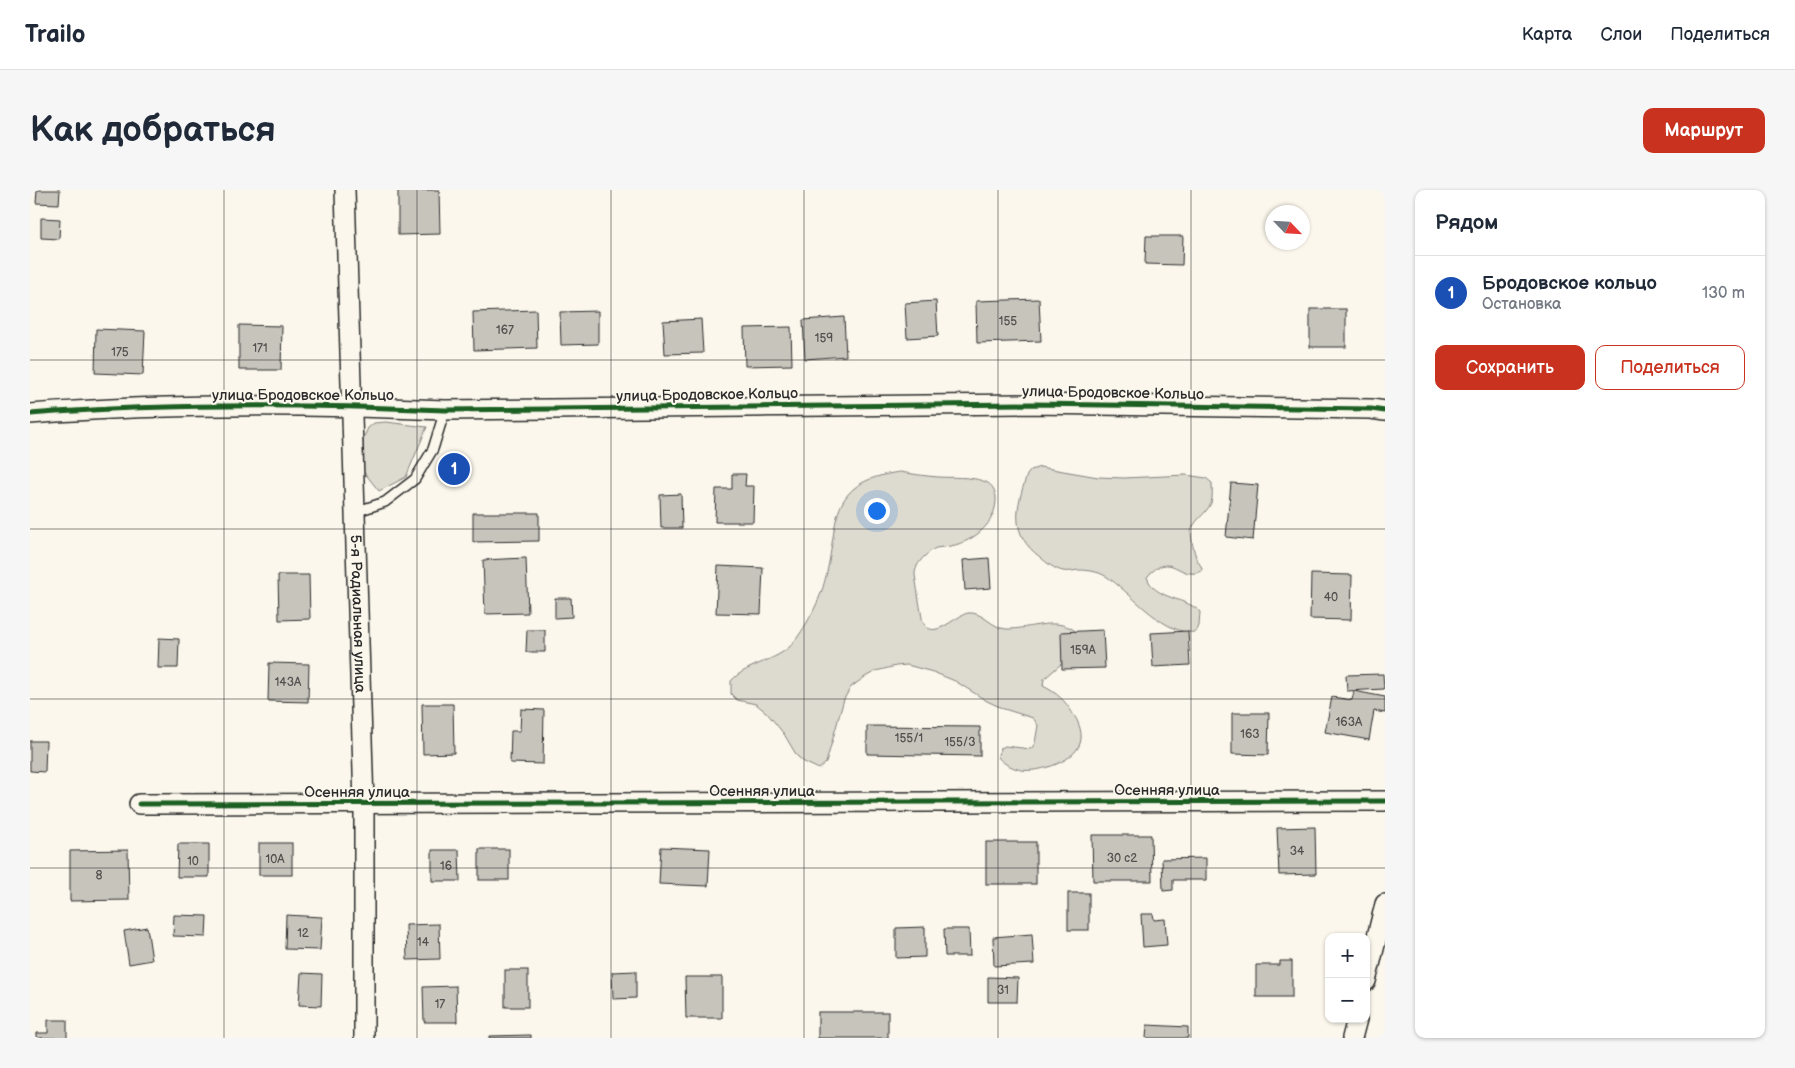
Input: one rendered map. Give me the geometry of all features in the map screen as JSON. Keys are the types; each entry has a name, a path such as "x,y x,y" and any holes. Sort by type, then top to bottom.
{"street":[{"name":"5-я Радиальная улица","path":"345,190 364,804 364,1038"},
{"name":"улица Бродовское Кольцо","path":"30,414 109,408 352,406 445,410 1033,404 1371,409 1385,411"},
{"name":"Осенняя улица","path":"139,804 1385,801"},
{"path":"1367,978 1385,904"},
{"path":"1352,1038 1356,1023"}],"lane":[{"path":"355,512 385,502 414,479 433,449 445,410"}],"shaded area":[{"path":"386,422 427,427 406,477 379,491 363,471 363,439 368,428 374,423"},
{"path":"1040,467 1098,477 1124,478 1186,475 1206,478 1212,483 1211,503 1194,525 1191,533 1194,552 1202,571 1187,572 1169,565 1163,565 1147,577 1156,590 1187,603 1200,612 1199,626 1196,632 1184,632 1161,621 1103,575 1087,570 1060,570 1048,564 1030,548 1023,539 1019,529 1018,509 1027,475 1031,470"},
{"path":"900,472 933,477 978,479 986,482 994,489 996,497 993,515 983,529 960,544 933,549 917,566 915,574 920,606 923,622 927,627 938,629 962,615 973,613 996,626 1006,629 1053,624 1071,628 1079,634 1069,657 1044,679 1043,686 1057,694 1064,701 1075,716 1079,726 1081,739 1079,747 1066,759 1038,770 1021,770 1005,764 998,757 1001,748 1005,746 1031,749 1035,743 1038,725 1033,718 1004,709 987,701 955,681 933,672 907,665 876,671 851,687 844,699 826,763 819,769 804,762 797,756 784,734 767,713 756,704 737,700 731,694 731,681 738,675 783,652 791,646 806,625 823,588 835,524 847,496 858,485 876,477"}],"building":[{"path":"37,190 60,190 59,204 36,203"},
{"path":"398,190 439,190 440,234 398,235"},
{"path":"41,218 60,219 59,239 41,238"},
{"path":"1146,236 1183,236 1182,265 1145,264"},
{"path":"1039,299 1041,341 977,343 976,301"},
{"path":"936,301 938,336 907,338 905,303"},
{"path":"1310,309 1346,309 1346,347 1310,347"},
{"path":"536,310 537,348 474,350 473,312"},
{"path":"598,311 598,344 561,345 560,312"},
{"path":"844,317 846,356 805,359 803,320"},
{"path":"701,319 703,353 665,354 663,321"},
{"path":"239,325 282,326 281,370 239,370"},
{"path":"791,327 792,365 745,366 744,328"},
{"path":"96,329 145,331 143,375 95,373"},
{"path":"732,474 746,474 745,486 754,486 753,522 715,522 716,489 732,489"},
{"path":"1231,483 1258,485 1253,540 1226,537"},
{"path":"681,494 682,528 661,528 660,495"},
{"path":"473,513 539,513 539,541 473,542"},
{"path":"526,558 528,613 485,614 483,560"},
{"path":"989,558 991,588 965,590 963,560"},
{"path":"718,566 763,568 761,614 716,613"},
{"path":"1311,574 1352,575 1351,620 1310,619"},
{"path":"278,575 309,575 310,619 279,620"},
{"path":"555,598 571,598 572,617 555,618"},
{"path":"527,630 545,630 545,652 526,652"},
{"path":"1103,630 1105,668 1062,669 1061,632"},
{"path":"1188,631 1190,665 1153,667 1151,633"},
{"path":"159,638 179,639 178,668 158,668"},
{"path":"269,663 309,664 308,702 268,701"},
{"path":"1383,674 1384,689 1347,691 1346,675"},
{"path":"1354,691 1385,697 1385,713 1374,711 1369,740 1325,732 1332,697 1352,700"},
{"path":"422,704 453,704 454,753 423,754"},
{"path":"521,709 544,710 543,764 510,763 511,731 520,731"},
{"path":"1232,713 1269,713 1268,755 1232,754"},
{"path":"867,726 980,727 980,756 867,754"},
{"path":"30,741 46,741 45,772 30,771"},
{"path":"1315,827 1316,874 1279,875 1277,828"},
{"path":"1092,835 1151,835 1152,881 1093,881"},
{"path":"986,842 1036,842 1036,884 986,884"},
{"path":"259,843 292,843 292,875 259,875"},
{"path":"178,844 209,844 209,877 177,877"},
{"path":"661,847 710,849 708,886 659,884"},
{"path":"479,849 509,849 509,880 479,880"},
{"path":"128,850 129,900 70,901 70,851"},
{"path":"432,850 459,850 460,881 432,881"},
{"path":"1206,858 1206,880 1173,880 1173,890 1163,891 1162,859"},
{"path":"1068,893 1089,893 1089,930 1068,930"},
{"path":"1141,914 1153,914 1154,920 1165,919 1167,945 1143,947"},
{"path":"174,915 207,916 206,937 173,936"},
{"path":"286,915 322,917 320,950 285,949"},
{"path":"439,924 440,959 407,960 406,925"},
{"path":"147,927 152,960 129,964 124,931"},
{"path":"925,927 925,957 896,958 896,928"},
{"path":"944,929 969,929 970,956 945,956"},
{"path":"1032,934 1034,964 994,966 993,937"},
{"path":"1280,961 1292,961 1292,997 1256,997 1256,965 1280,965"},
{"path":"505,970 528,970 528,1007 505,1007"},
{"path":"636,971 636,998 613,999 612,972"},
{"path":"301,973 322,974 321,1006 299,1005"},
{"path":"685,977 722,977 722,1018 686,1018"},
{"path":"988,977 1018,978 1017,1002 988,1002"},
{"path":"456,986 457,1022 424,1022 423,987"},
{"path":"818,1012 888,1012 888,1038 818,1038"},
{"path":"48,1020 67,1020 67,1038 37,1038 37,1033 48,1033"},
{"path":"1147,1025 1188,1027 1188,1038 1146,1038"},
{"path":"531,1035 531,1038 489,1038 489,1036"}],"cycle path":[{"path":"30,414 186,406 445,410 1033,404 1371,409 1385,411"},
{"path":"139,804 1385,801"}],"place":[{"name":"Бродовское кольцо","path":"454,469"}]}
